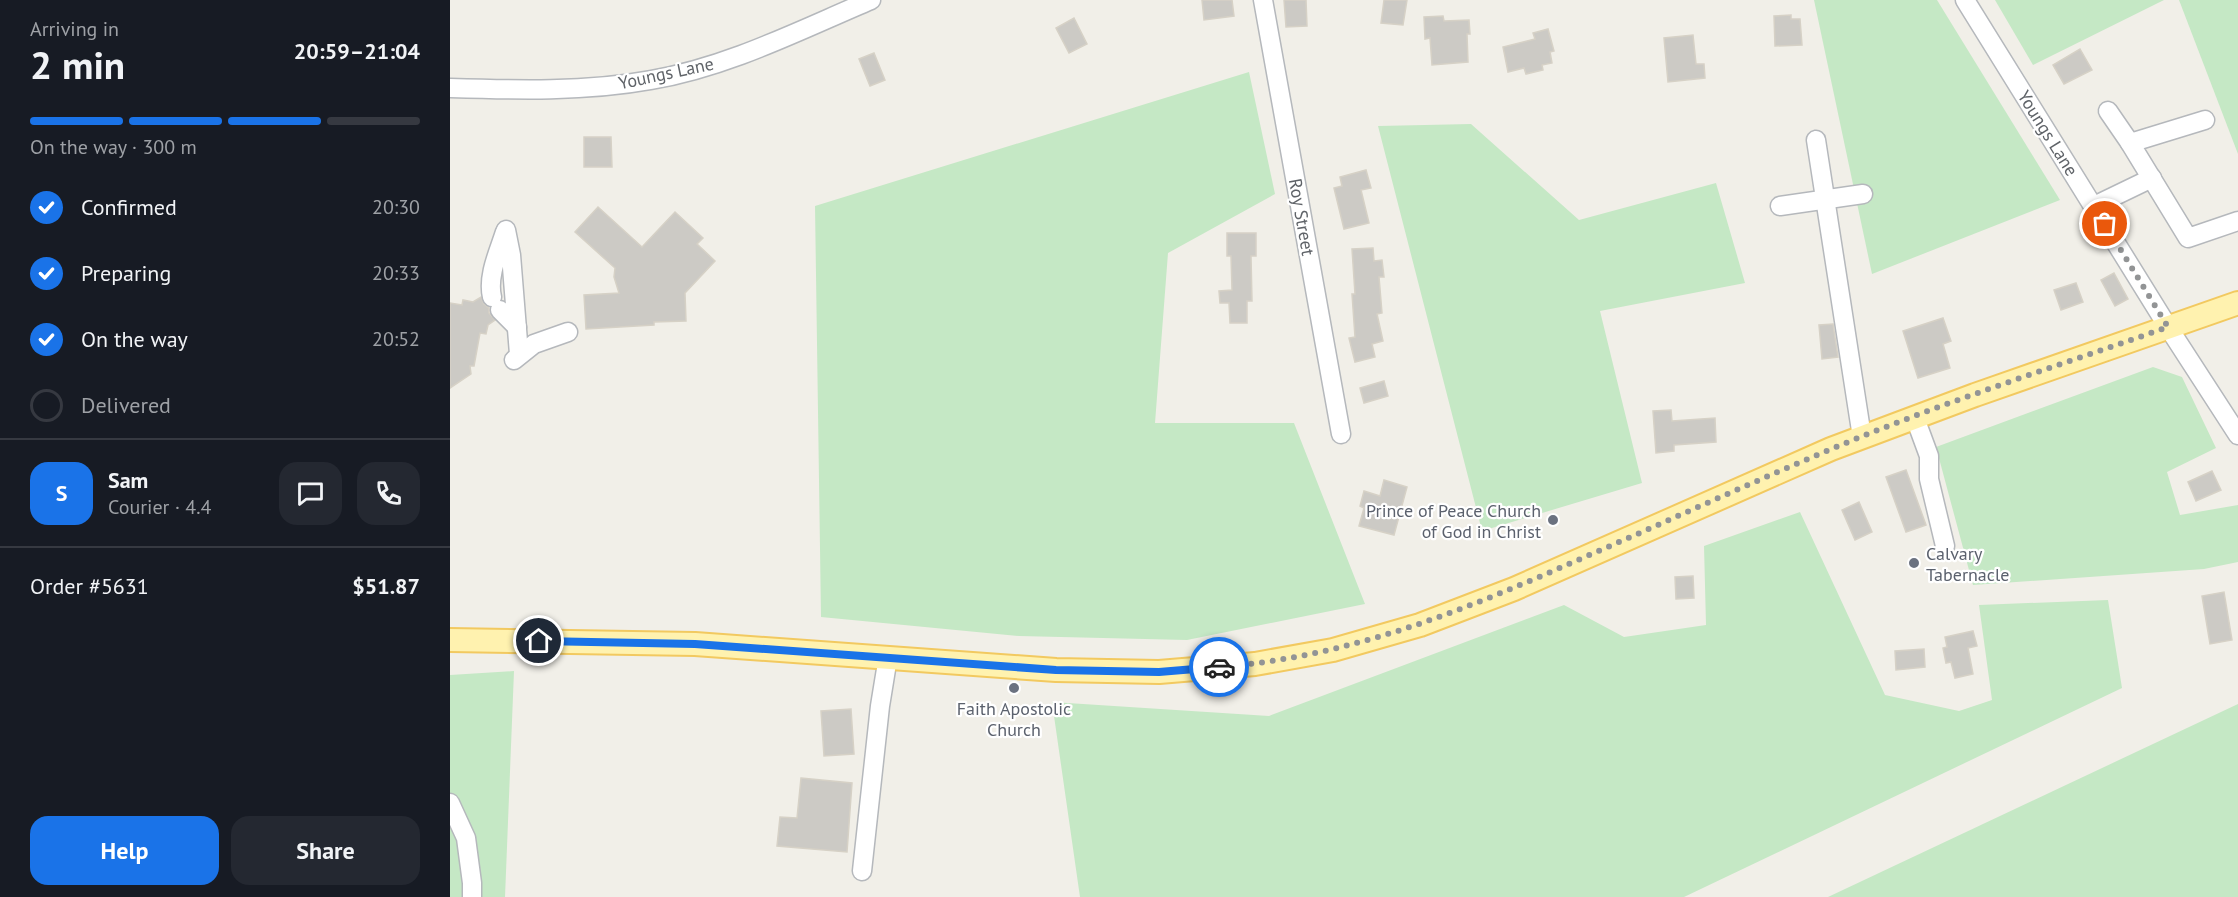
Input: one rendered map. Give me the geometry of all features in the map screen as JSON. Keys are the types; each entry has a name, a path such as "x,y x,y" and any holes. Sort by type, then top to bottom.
{"main road":[{"path":"450,640 695,644 1056,670 1159,672 1255,664 1333,650 1420,625 1514,588 1831,449 2238,303"}],"street":[{"name":"Youngs Lane","path":"450,88 561,89 652,80 723,61 846,5 871,0"},
{"name":"Roy Street","path":"1263,0 1341,434"},
{"name":"Youngs Lane","path":"1965,0 2168,327 2238,435"},
{"path":"2108,111 2188,237 2238,221"},
{"path":"2130,143 2205,120"},
{"path":"1816,140 1863,437"},
{"path":"2094,206 2152,178"},
{"path":"1780,206 1863,194"},
{"path":"517,327 496,303 491,283 506,230 511,255 517,327 516,358 534,344 568,332"},
{"path":"1915,418 1929,456 1929,479 1945,546"},
{"path":"862,871 880,706 888,657"},
{"path":"450,802 466,838 472,897"}],"green space":[{"path":"1814,0 1937,0 2060,200 1872,274"},
{"path":"1995,0 2164,0 2033,65"},
{"path":"2179,0 2238,0 2238,154"},
{"path":"1249,72 1275,194 1168,253 1155,423 1294,423 1365,604 1187,640 1019,636 821,617 815,206"},
{"path":"1471,124 1579,220 1716,183 1745,283 1600,311 1642,483 1482,531 1378,126"},
{"path":"2153,367 2182,377 2216,448 2167,472 2180,515 2238,505 2238,562 2204,569 1973,585 1936,447"},
{"path":"1800,512 1885,695 1959,711 1992,700 1979,605 2108,600 2122,688 1684,897 1080,897 1052,702 1269,716 1564,605 1624,637 1706,625 1704,546"},
{"path":"514,671 505,897 450,897 450,675"},
{"path":"2238,704 2238,897 1828,897"}],"building":[{"path":"1202,0 1232,0 1234,16 1204,20"},
{"path":"1284,0 1306,0 1307,26 1286,27"},
{"path":"1384,0 1407,0 1403,25 1381,23"},
{"path":"1791,15 1791,19 1800,19 1802,45 1775,46 1774,16"},
{"path":"1443,16 1444,21 1469,20 1468,62 1432,65 1430,38 1425,39 1424,17"},
{"path":"1074,18 1087,44 1069,53 1056,28"},
{"path":"1548,29 1554,51 1550,52 1552,63 1542,65 1543,70 1526,74 1524,68 1508,72 1503,47 1535,39 1533,33"},
{"path":"1693,35 1696,64 1704,64 1705,78 1668,82 1664,38"},
{"path":"2080,49 2092,70 2064,84 2053,65"},
{"path":"874,53 885,80 870,86 859,59"},
{"path":"584,137 611,137 612,167 584,167"},
{"path":"1366,170 1371,188 1361,190 1369,223 1344,229 1334,188 1342,186 1340,177"},
{"path":"598,207 642,247 675,212 703,238 697,244 715,261 685,293 686,321 586,329 584,295 619,293 614,277 615,268 575,232"},
{"path":"1227,233 1256,233 1256,256 1251,256 1252,301 1247,301 1247,323 1230,323 1229,303 1220,303 1219,291 1232,290 1231,256 1227,256"},
{"path":"1373,248 1374,261 1382,260 1384,277 1379,277 1382,313 1377,314 1383,341 1372,344 1375,357 1355,362 1349,338 1355,337 1352,249"},
{"path":"2114,273 2128,299 2115,306 2101,280"},
{"path":"2076,283 2083,302 2061,310 2054,290"},
{"path":"481,297 495,320 488,325 486,334 480,333 474,366 470,366 471,374 450,388 450,303 462,305 463,300 473,302"},
{"path":"1943,318 1951,341 1943,344 1950,368 1918,378 1903,331"},
{"path":"1833,324 1838,357 1822,359 1819,325"},
{"path":"1384,381 1388,396 1364,403 1360,388"},
{"path":"1671,410 1672,421 1715,418 1716,442 1674,445 1674,451 1656,453 1653,411"},
{"path":"1906,470 1926,525 1906,532 1886,477"},
{"path":"2212,471 2221,490 2196,501 2188,482"},
{"path":"1384,480 1407,487 1394,535 1359,526 1364,508 1360,506 1364,491 1380,496"},
{"path":"1859,502 1872,532 1855,540 1842,510"},
{"path":"1693,576 1694,598 1676,599 1675,577"},
{"path":"2224,592 2232,640 2210,644 2202,596"},
{"path":"1973,631 1977,646 1968,648 1973,674 1955,678 1951,662 1946,663 1943,648 1947,647 1945,637"},
{"path":"1924,649 1925,667 1896,670 1895,651"},
{"path":"851,709 854,754 824,756 821,711"},
{"path":"801,778 852,783 847,852 777,846 780,817 797,818"}],"way so far":[{"path":"1219,667 1255,664 1333,650 1420,625 1514,588 1831,449 2168,327 2105,224"}],"place":[{"name":"Prince of Peace Church of God in Christ","path":"1553,520"},
{"name":"Calvary Tabernacle","path":"1914,563"},
{"name":"Faith Apostolic Church","path":"1014,688"}],"route":[{"path":"539,641 695,644 1056,670 1159,672 1219,667"}]}
